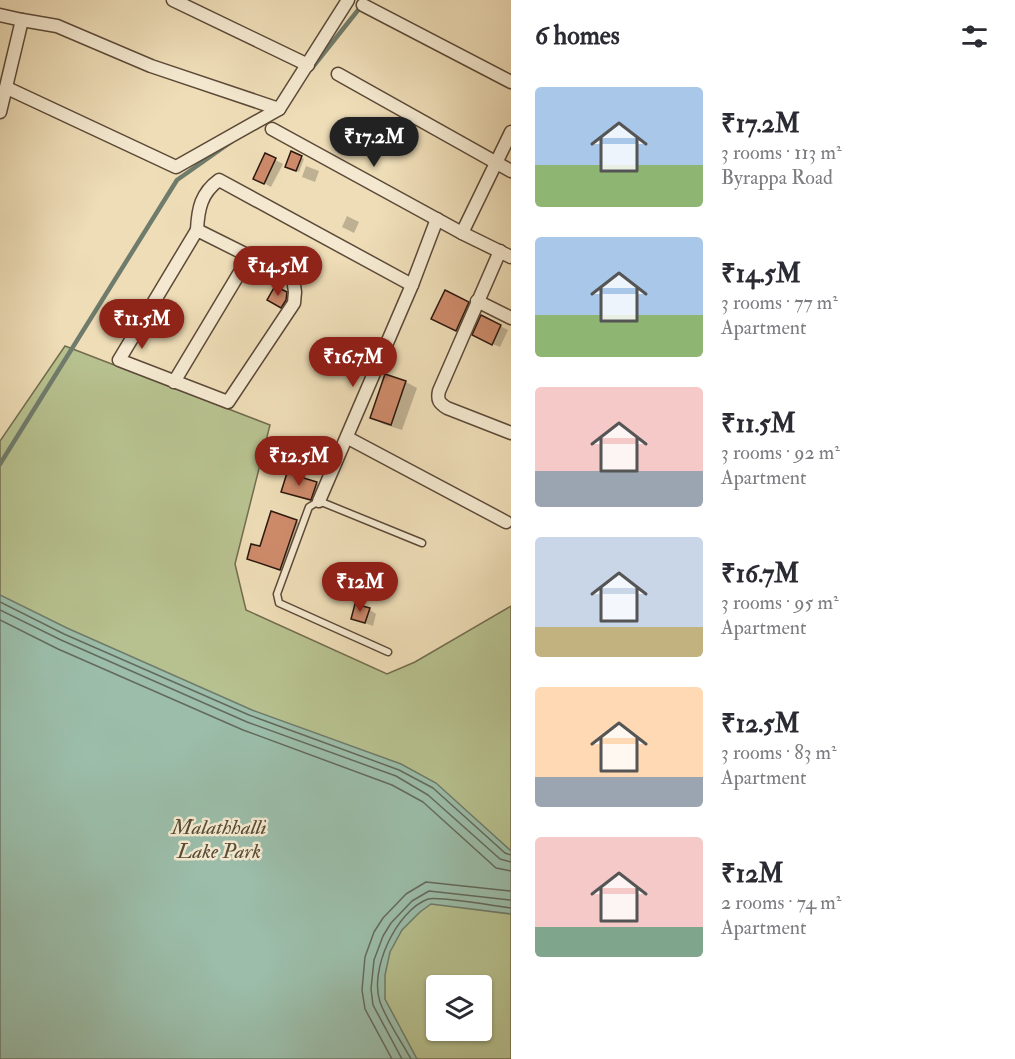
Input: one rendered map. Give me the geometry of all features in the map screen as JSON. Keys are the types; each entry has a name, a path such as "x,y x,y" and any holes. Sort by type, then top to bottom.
{"street":[{"path":"173,0 308,65"},
{"path":"7,88 176,167 279,109 348,0"},
{"path":"363,5 511,82"},
{"path":"0,15 57,26 152,66 279,109"},
{"path":"0,112 22,20"},
{"path":"338,74 511,171"},
{"path":"272,129 462,233 505,254 477,301 439,391 438,399 441,405 447,408 511,433"},
{"path":"462,233 511,132"},
{"path":"197,230 293,278 294,303 228,402 119,360 197,230 202,198 208,188 219,180 412,285"},
{"path":"319,501 348,438 437,219"},
{"path":"174,382 249,257"},
{"path":"477,301 511,318"},
{"path":"348,438 506,522"}],"lane":[{"path":"388,652 279,603 277,594 309,507 319,501 422,543"}],"green space":[{"name":"Malathhalli Lake Park","path":"65,346 270,425 235,564 246,610 387,674 415,662 511,606 511,1059 0,1059 0,441"}],"water":[{"path":"0,595 67,628 252,710 401,764 436,783 511,851 511,914 431,904 402,930 390,952 385,975 385,999 417,1059 0,1059"}],"building":[{"path":"291,151 302,156 296,171 285,167"},
{"path":"265,153 276,158 264,184 253,179"},
{"path":"275,286 287,292 286,300 281,308 267,300"},
{"path":"445,290 469,302 456,331 431,319"},
{"path":"481,315 501,325 492,345 472,335"},
{"path":"385,374 406,381 391,425 370,418"},
{"path":"287,473 317,482 311,500 281,492"},
{"path":"271,511 297,520 280,570 247,559 251,544 260,546"},
{"path":"355,604 370,608 365,623 351,619"}],"waterway":[{"path":"312,68 366,0"},
{"path":"0,464 177,180 231,142"}]}
